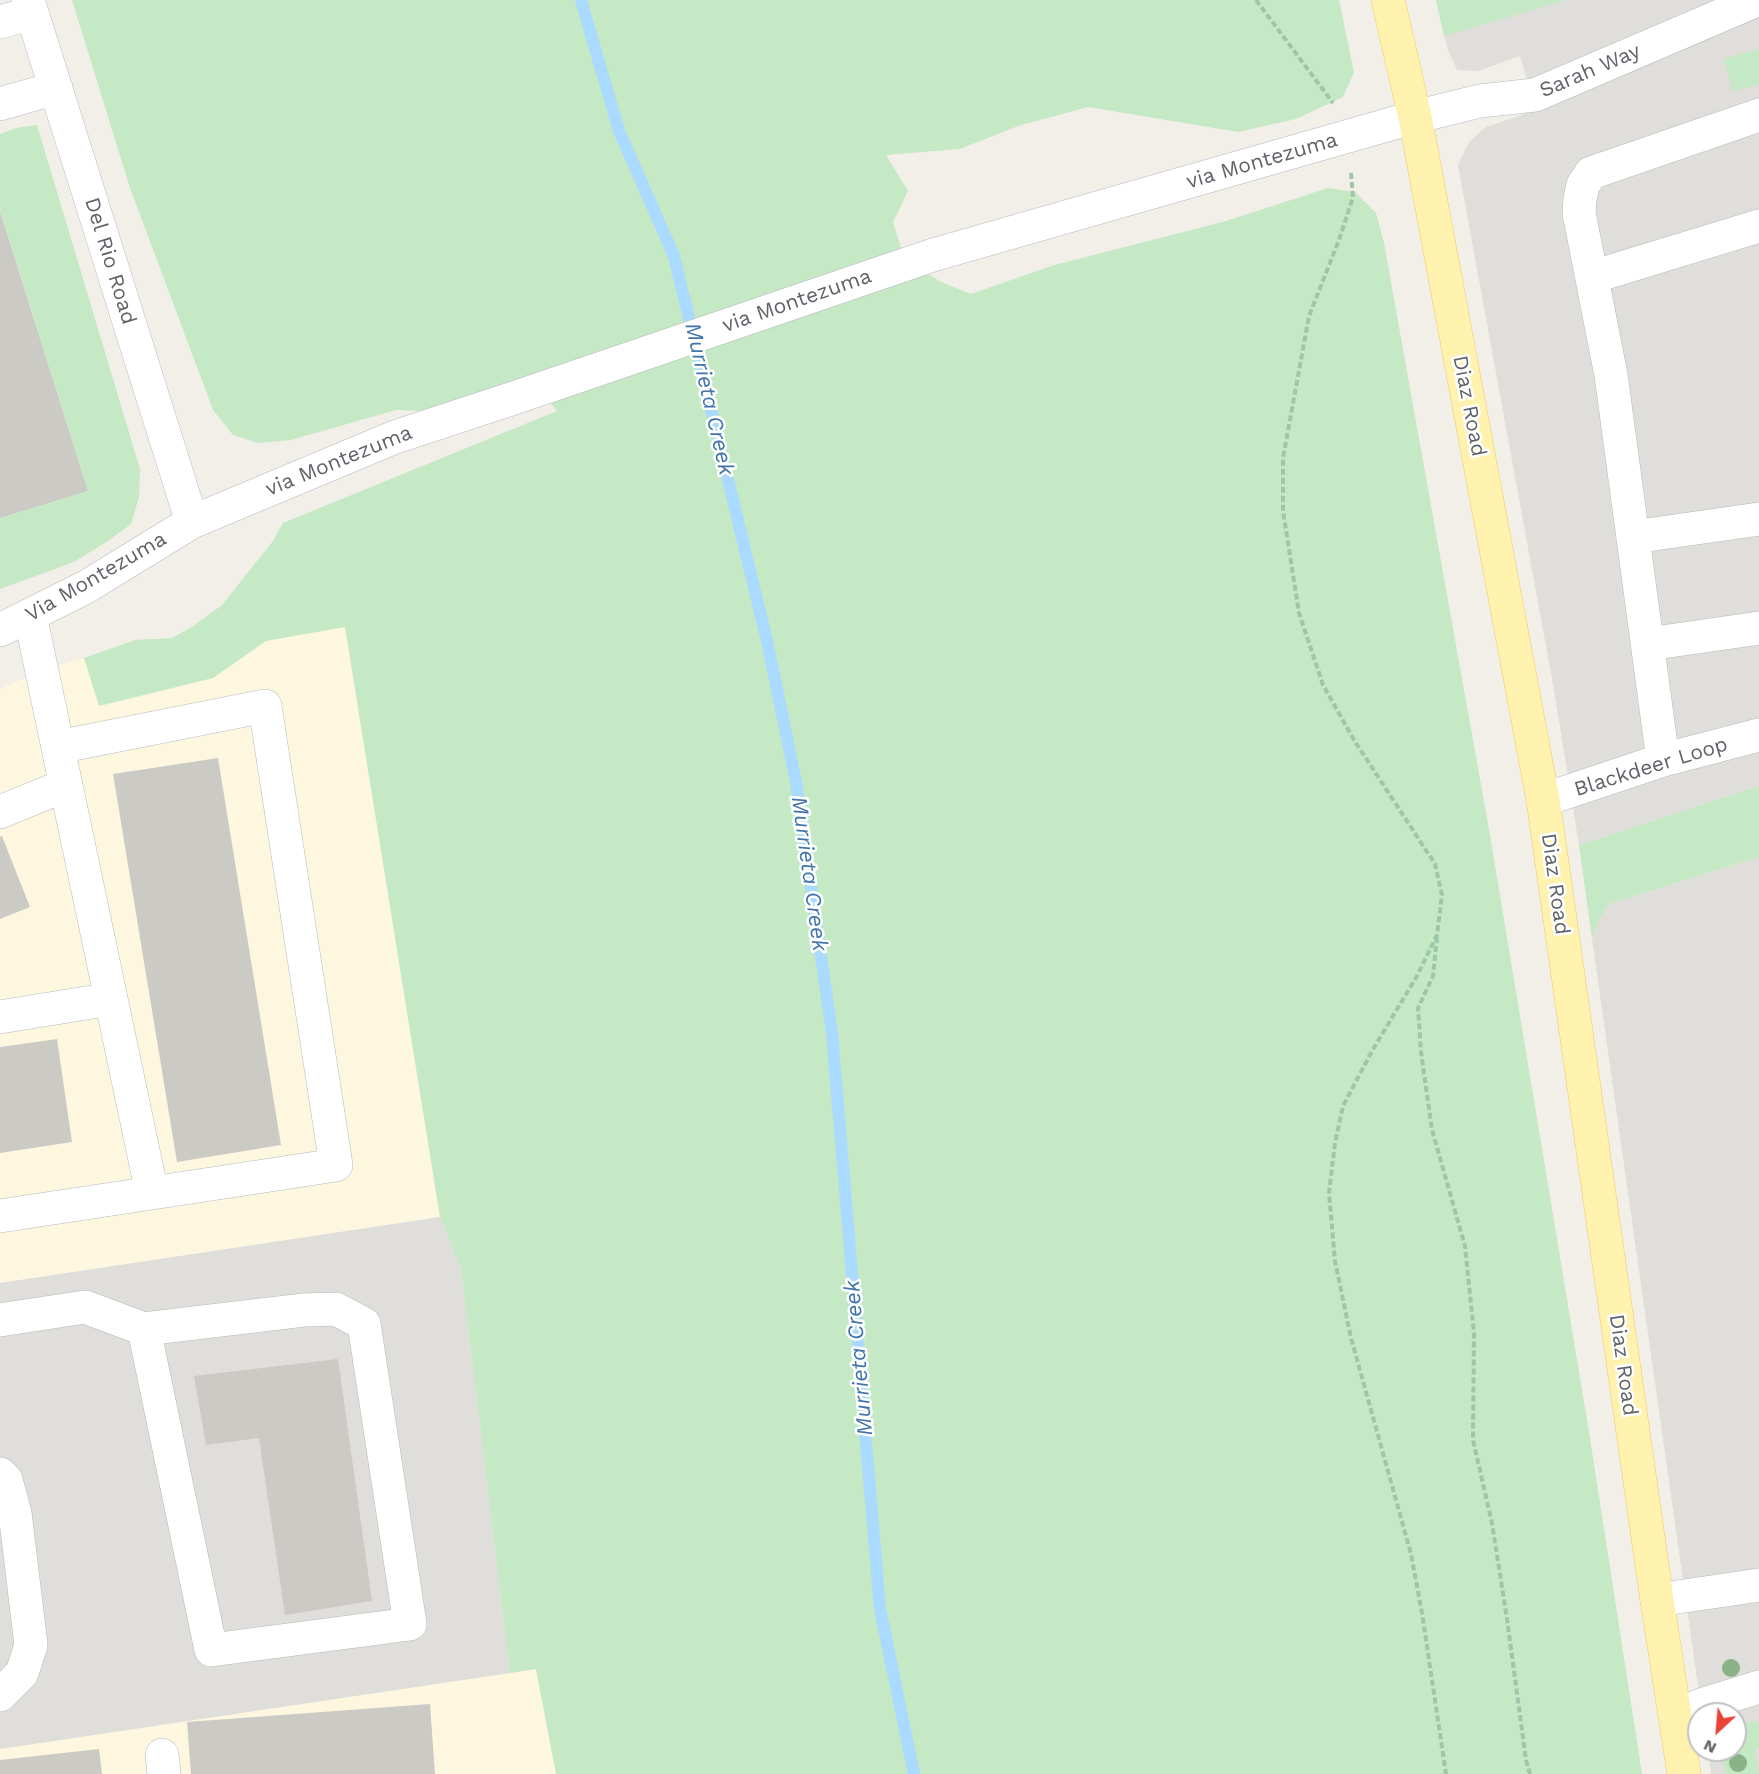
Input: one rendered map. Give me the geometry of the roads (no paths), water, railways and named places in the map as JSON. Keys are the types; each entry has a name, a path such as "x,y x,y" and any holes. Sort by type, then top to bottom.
{"main road":[{"name":"Diaz Road","path":"1388,0 1415,117 1543,800 1684,1774"}],"street":[{"name":"Sarah Way","path":"1415,117 1480,101 1535,95 1757,0"},
{"path":"0,22 30,6"},
{"name":"Del Rio Road","path":"30,6 192,522"},
{"path":"0,104 56,88"},
{"path":"1663,760 1611,375 1579,213 1580,199 1583,185 1591,172 1759,115"},
{"name":"via Montezuma","path":"192,522 395,437 933,255 1415,117"},
{"path":"1592,277 1759,226"},
{"path":"1633,537 1759,519"},
{"name":"Via Montezuma","path":"0,630 86,588 192,522"},
{"path":"30,615 152,1193"},
{"path":"1648,644 1759,628"},
{"path":"0,1216 336,1165 265,706 58,747"},
{"name":"Blackdeer Loop","path":"1543,800 1663,760 1759,735"},
{"path":"0,812 66,785"},
{"path":"0,1017 111,999"},
{"path":"0,1320 86,1307 144,1329 304,1310 336,1309 364,1324 410,1624 211,1650 144,1329"},
{"path":"0,1474 6,1480 15,1514 31,1645 22,1673 0,1695"},
{"path":"1657,1600 1759,1585"},
{"path":"1676,1715 1759,1688"}],"waterway":[{"name":"Murrieta Creek","path":"581,0 619,131 674,256 767,641 796,782 832,1033 880,1609 914,1774"}]}
